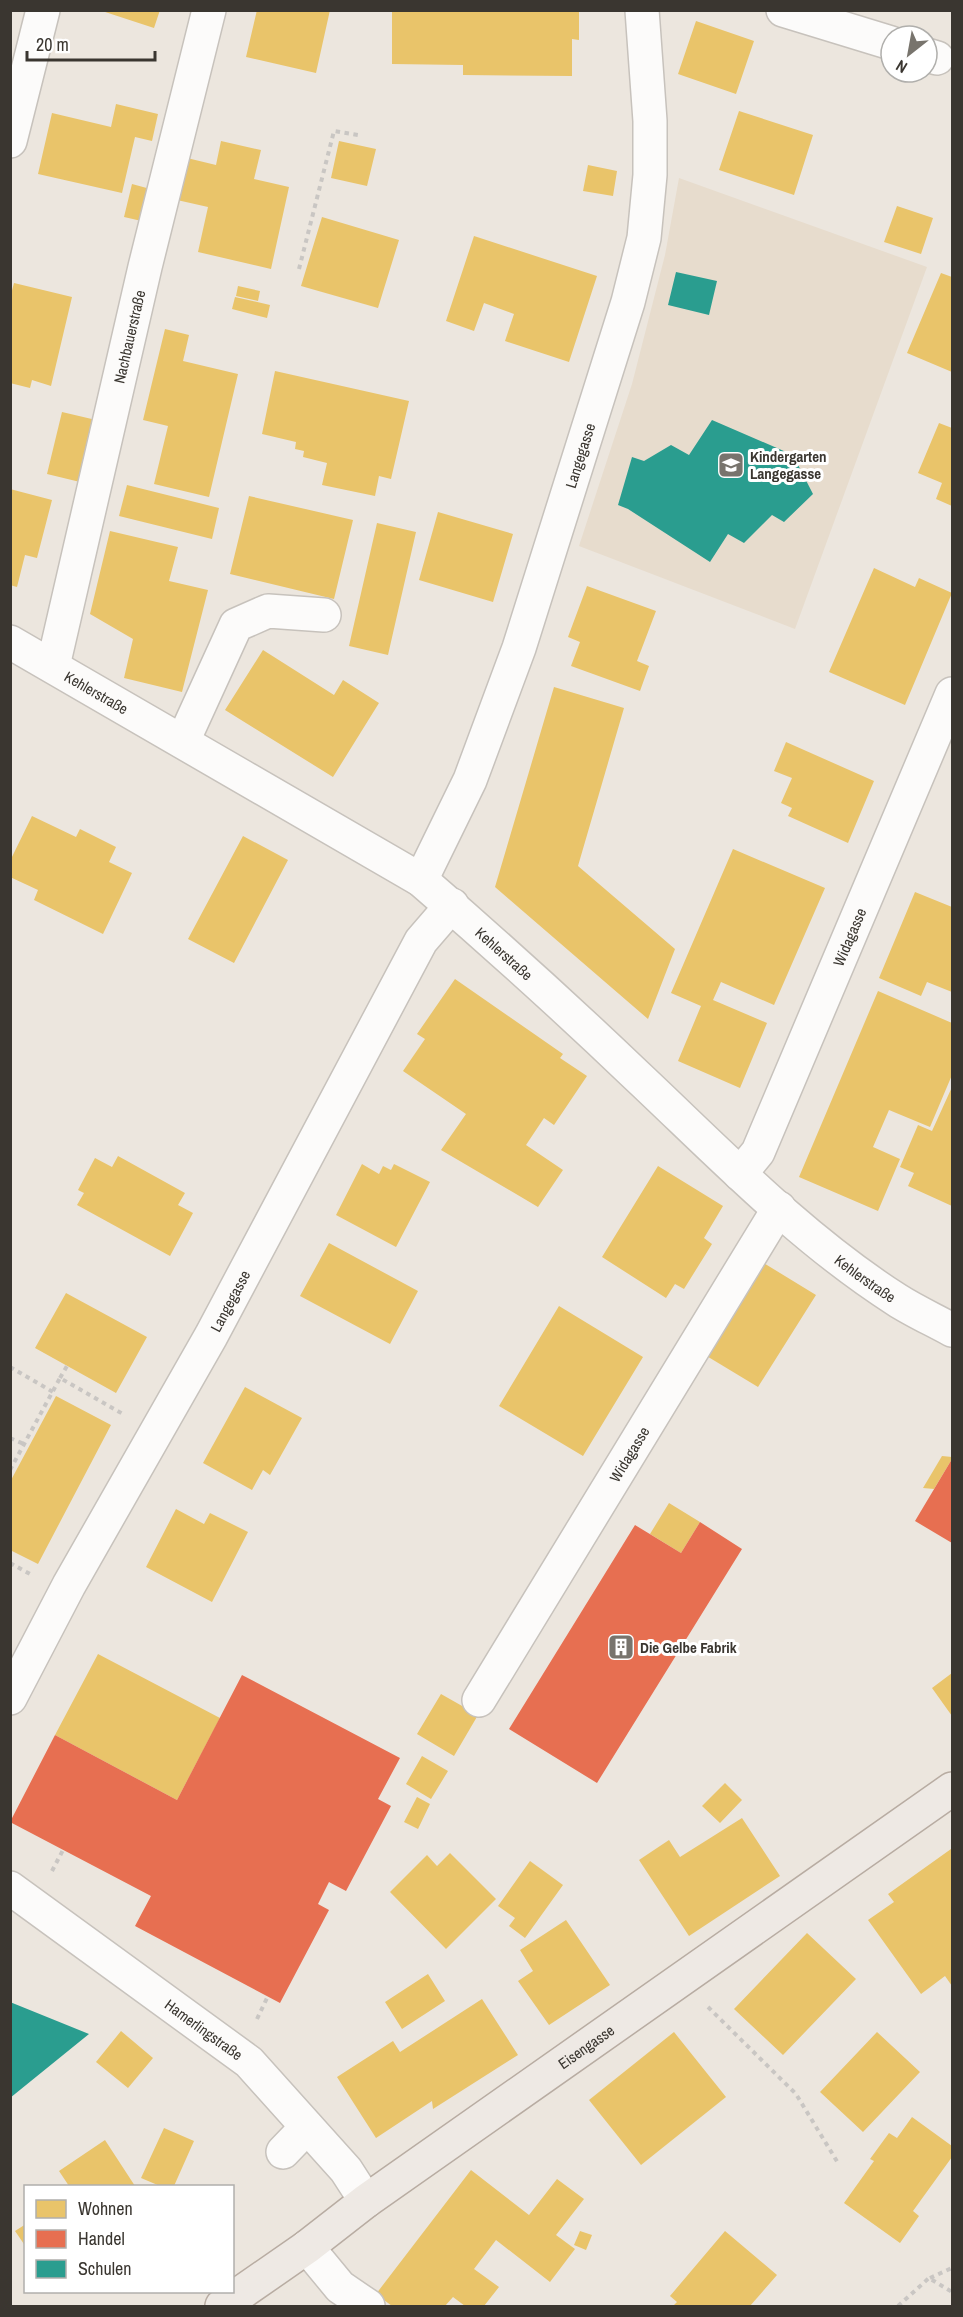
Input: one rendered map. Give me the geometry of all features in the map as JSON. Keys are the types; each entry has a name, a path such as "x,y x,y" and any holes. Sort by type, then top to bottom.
{"main road":[{"name":"Eisengasse","path":"222,2307 307,2247 366,2201 952,1790"}],"street":[{"path":"10,141 43,10"},
{"name":"Nachbauerstraße","path":"53,666 145,267 209,10"},
{"name":"Langegasse","path":"421,880 470,780 519,648 628,302 644,238 650,175 650,122 642,10"},
{"path":"783,10 879,39"},
{"path":"183,741 236,625 268,611 324,615"},
{"name":"Kehlerstraße","path":"10,642 421,880 452,905 601,1042 740,1174 826,1248 897,1300 952,1330"},
{"name":"Widagasse","path":"740,1174 758,1152 952,694"},
{"name":"Langegasse","path":"10,1698 69,1585 211,1336 421,941 452,905"},
{"name":"Widagasse","path":"479,1700 779,1208"},
{"name":"Hamerlingstraße","path":"10,1888 249,2062 346,2170 366,2201"},
{"path":"283,2152 308,2127"},
{"path":"307,2247 340,2287 368,2307"}],"path":[{"path":"299,269 334,131 358,135"},
{"path":"10,1470 67,1366"},
{"path":"10,1367 53,1392"},
{"path":"60,1378 156,1433"},
{"path":"10,1438 24,1444"},
{"path":"57,1862 63,1850"},
{"path":"682,1981 796,2094 838,2163"},
{"path":"254,2024 268,1996"},
{"path":"898,2307 929,2278 952,2268"},
{"path":"929,2278 952,2292"}],"shaded area":[{"name":"Kindergarten Langegasse","path":"679,178 927,267 795,629 579,546 632,384 665,255"}],"building: Wohnen":[{"path":"99,10 160,10 154,28"},
{"path":"257,10 330,10 316,73 246,57"},
{"path":"392,10 579,10 579,40 572,39 572,76 463,75 463,65 392,64"},
{"path":"696,21 754,41 736,94 678,74"},
{"path":"116,104 158,114 152,141 135,137 122,193 38,174 52,113 111,127"},
{"path":"739,111 813,135 794,195 719,170"},
{"path":"221,141 261,150 254,179 289,187 271,269 198,252 208,207 177,200 187,158 216,165"},
{"path":"339,141 376,149 367,186 331,178"},
{"path":"588,165 617,171 613,196 583,191"},
{"path":"132,184 154,190 146,222 124,217"},
{"path":"897,206 933,218 921,254 884,242"},
{"path":"322,217 399,240 378,308 301,286"},
{"path":"474,236 597,276 569,362 505,341 514,314 484,303 474,331 446,321"},
{"path":"941,273 952,277 952,372 907,353"},
{"path":"14,283 72,297 51,386 32,380 30,388 10,383 10,298"},
{"path":"238,286 260,291 258,301 236,296"},
{"path":"235,297 270,305 267,318 232,309"},
{"path":"165,329 189,335 183,361 238,374 209,497 154,484 168,426 143,420"},
{"path":"275,371 409,401 391,479 379,476 375,496 322,485 327,463 303,457 304,451 295,449 296,442 262,434"},
{"path":"62,412 96,420 80,482 47,474"},
{"path":"939,423 952,428 952,506 936,499 942,483 918,473"},
{"path":"127,485 219,508 212,539 119,516"},
{"path":"10,489 52,500 37,558 25,555 17,587 10,585"},
{"path":"249,496 353,520 334,599 230,574"},
{"path":"438,512 513,534 493,602 419,580"},
{"path":"377,523 416,532 388,655 349,646"},
{"path":"110,531 178,547 169,581 208,590 182,692 124,678 133,639 90,614"},
{"path":"874,568 915,587 919,578 952,593 905,705 829,672"},
{"path":"587,586 656,611 637,661 649,666 640,691 571,666 580,642 568,637"},
{"path":"263,650 334,695 343,680 379,703 333,777 225,710"},
{"path":"554,687 624,708 578,866 675,949 648,1019 495,887"},
{"path":"786,742 874,781 848,843 788,816 792,808 781,803 792,778 774,771"},
{"path":"32,816 76,837 80,829 116,847 109,862 132,873 103,934 34,900 38,890 10,877 10,861"},
{"path":"243,836 288,860 234,963 188,939"},
{"path":"733,849 825,888 774,1005 721,982 713,1000 767,1023 740,1088 678,1061 701,1006 671,993"},
{"path":"915,892 952,907 952,992 927,982 921,996 879,978"},
{"path":"455,979 563,1054 560,1058 587,1076 554,1125 544,1118 526,1145 563,1170 538,1207 441,1150 466,1114 403,1071 425,1039 417,1034"},
{"path":"878,991 952,1023 952,1075 930,1127 889,1110 873,1147 900,1159 878,1211 799,1177"},
{"path":"952,1087 952,1206 908,1186 914,1173 900,1167 918,1125 932,1131"},
{"path":"118,1156 185,1193 178,1205 193,1213 170,1256 77,1205 84,1193 78,1190 95,1158 112,1167"},
{"path":"362,1164 379,1174 383,1166 391,1170 394,1164 430,1182 396,1247 336,1215"},
{"path":"658,1166 723,1206 704,1238 712,1244 684,1289 675,1284 666,1298 602,1257"},
{"path":"329,1243 418,1291 390,1344 300,1296"},
{"path":"762,1262 816,1295 758,1387 705,1355"},
{"path":"66,1293 147,1337 116,1393 35,1348"},
{"path":"559,1306 643,1357 583,1456 499,1406"},
{"path":"245,1387 302,1418 270,1475 263,1470 252,1490 203,1463"},
{"path":"56,1396 111,1425 38,1564 10,1550 10,1482"},
{"path":"942,1456 952,1457 952,1459 934,1489 923,1488"},
{"path":"669,1503 700,1522 681,1553 650,1534"},
{"path":"176,1509 204,1524 210,1513 248,1532 212,1602 146,1567"},
{"path":"98,1654 220,1718 177,1800 55,1735"},
{"path":"952,1673 952,1716 932,1688"},
{"path":"441,1694 478,1715 454,1756 417,1734"},
{"path":"422,1756 448,1771 431,1799 406,1784"},
{"path":"725,1783 742,1800 720,1823 702,1806"},
{"path":"417,1797 430,1804 418,1829 404,1822"},
{"path":"742,1818 780,1876 689,1936 639,1860 669,1840 680,1857"},
{"path":"951,1849 952,1986 945,1976 921,1994 868,1920 894,1902 888,1894"},
{"path":"450,1853 496,1899 446,1949 390,1892 427,1855 437,1866"},
{"path":"530,1861 563,1885 525,1938 509,1926 515,1918 498,1906"},
{"path":"566,1920 610,1985 549,2025 518,1981 533,1971 520,1950"},
{"path":"807,1933 856,1979 783,2055 734,2009"},
{"path":"428,1974 445,2001 402,2029 385,2002"},
{"path":"482,1999 518,2055 433,2109 432,2101 376,2138 337,2077 393,2041 400,2052"},
{"path":"121,2031 153,2058 128,2088 96,2062"},
{"path":"674,2032 726,2097 641,2165 589,2100"},
{"path":"877,2032 920,2072 863,2132 820,2092"},
{"path":"912,2117 952,2146 952,2157 913,2211 919,2216 900,2243 844,2203 874,2161 870,2159 889,2133 897,2138"},
{"path":"164,2128 194,2141 174,2185 158,2185 141,2178"},
{"path":"105,2140 134,2185 68,2185 59,2171"},
{"path":"471,2170 529,2215 557,2179 584,2199 556,2235 575,2249 550,2282 496,2240 474,2269 499,2287 484,2306 465,2306 453,2297 445,2306 392,2306 376,2294"},
{"path":"24,2225 24,2244 15,2231"},
{"path":"580,2231 592,2235 586,2250 574,2245"},
{"path":"725,2231 777,2275 750,2306 673,2306 677,2302 670,2296"}],"building: Handel":[{"path":"952,1459 952,1543 915,1521"},
{"name":"Die Gelbe Fabrik","path":"700,1522 742,1549 597,1783 509,1729 635,1525 681,1553"},
{"path":"242,1675 400,1758 378,1799 391,1806 346,1891 329,1882 318,1904 329,1910 280,2003 135,1926 151,1896 10,1822 55,1735 177,1800"}],"building: Schulen":[{"path":"676,272 717,281 709,315 668,305"},
{"path":"712,420 793,455 813,494 784,522 772,515 744,543 728,534 710,562 628,509 618,505 632,457 644,461 671,445 689,455"},
{"path":"10,2002 89,2034 10,2098"}],"place":[{"name":"Kindergarten Langegasse","path":"731,465"},
{"name":"Die Gelbe Fabrik","path":"621,1647"}]}
